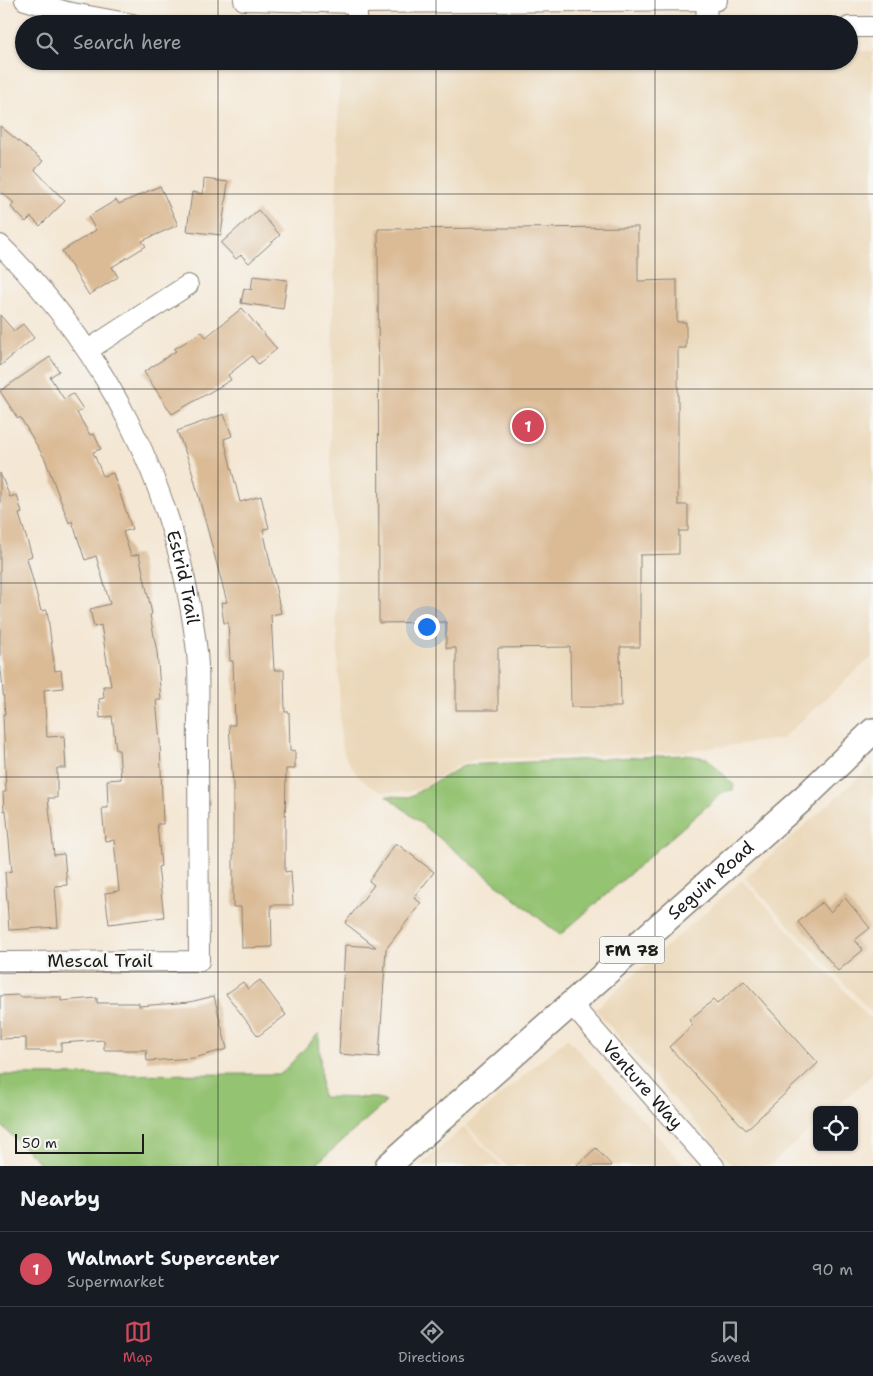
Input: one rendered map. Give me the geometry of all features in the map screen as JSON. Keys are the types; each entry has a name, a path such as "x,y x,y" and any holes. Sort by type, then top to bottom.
{"main road":[{"name":"Seguin Road","path":"388,1166 807,795 873,731"}],"street":[{"path":"25,0 83,15"},
{"path":"244,0 357,3 717,0"},
{"path":"706,0 706,15"},
{"path":"357,3 357,15"},
{"path":"858,27 873,27"},
{"name":"Estrid Trail","path":"0,245 26,271 88,350 112,389 143,449 168,513 186,578 197,646 199,961"},
{"path":"88,350 188,285"},
{"name":"Mescal Trail","path":"0,962 199,961"},
{"name":"Venture Way","path":"571,1004 714,1166"}],"shaded area":[{"path":"858,51 873,51 873,656 781,739 678,752 479,759 461,763 424,787 408,792 385,792 369,786 358,776 347,760 341,743 330,439 340,70 858,70"},
{"path":"873,765 873,1014 745,878"},
{"path":"742,880 873,1021 873,1074 837,1106 813,1106 813,1128 769,1166 733,1166 595,1009"},
{"path":"567,1038 685,1166 506,1166 466,1125"},
{"path":"464,1127 503,1166 420,1166"}],"green space":[{"path":"685,755 707,758 734,785 733,790 723,792 560,935 387,796 409,797 465,765"},
{"path":"319,1033 322,1097 377,1098 386,1102 314,1166 43,1166 0,1124 0,1075 281,1074"}],"building":[{"path":"0,126 43,161 35,170 65,201 40,226 31,217 26,222 11,207 14,203 0,191"},
{"path":"204,179 228,182 221,235 187,231 192,192 203,194"},
{"path":"160,186 178,225 142,241 146,246 112,267 118,277 89,295 62,251 96,230 88,217 116,200 119,204"},
{"path":"258,210 280,235 249,263 241,255 236,259 221,243"},
{"path":"638,227 638,281 677,280 677,322 686,322 686,348 678,348 678,505 688,505 688,531 679,531 679,554 640,555 640,647 620,647 621,707 571,707 570,647 498,648 498,710 456,710 456,648 446,648 446,622 379,623 378,229"},
{"path":"253,276 287,280 283,309 241,303 244,288 251,290"},
{"path":"242,308 277,349 258,364 252,356 228,375 231,380 172,414 144,372 176,351 174,349 202,332 206,337"},
{"path":"0,315 14,331 23,324 34,338 0,366"},
{"path":"50,357 59,371 50,377 64,399 73,394 83,409 77,413 90,435 94,434 101,449 93,452 103,476 113,473 132,529 123,532 131,556 139,554 152,614 150,615 157,652 161,700 156,700 160,741 163,824 157,824 161,866 158,867 164,917 109,924 105,893 119,891 114,840 105,841 102,808 108,808 107,780 121,779 119,750 116,750 112,716 100,718 99,699 104,698 103,686 111,686 101,625 94,627 90,609 110,604 96,556 85,560 72,521 69,523 45,459 20,417 18,419 0,391"},
{"path":"224,414 232,436 224,439 240,502 261,496 269,528 263,529 281,613 271,615 274,670 284,670 285,712 289,712 290,751 295,750 295,769 286,769 285,832 285,872 291,871 293,905 271,905 272,947 242,948 241,907 233,907 233,785 229,725 235,725 233,661 230,661 228,622 224,623 221,603 227,602 190,464 177,431"},
{"path":"0,473 10,497 17,495 22,513 19,514 32,556 27,558 41,611 47,610 55,671 61,670 63,688 44,690 47,737 64,736 66,768 57,768 57,798 48,798 54,855 64,854 67,885 55,886 58,927 9,930 5,872 12,871 3,792 6,792 3,714 5,714 0,658"},
{"path":"396,843 434,872 414,898 421,903 386,949 379,1057 339,1054 345,945 376,947 345,923 374,885 369,881"},
{"path":"845,898 870,928 855,940 863,950 838,971 798,922 822,902 830,912"},
{"path":"260,980 286,1015 258,1036 226,994 243,982 248,989"},
{"path":"744,981 818,1063 746,1130 669,1047 693,1025 689,1020 713,1000 717,1004"},
{"path":"19,995 20,997 61,997 61,1001 97,998 97,1003 139,1003 139,1006 190,1002 214,996 227,1049 194,1058 147,1061 146,1050 104,1050 104,1040 61,1043 61,1051 26,1051 26,1038 0,1039 0,996"},
{"path":"596,1148 612,1166 576,1166"}],"place":[{"name":"Walmart Supercenter","path":"528,426"}]}
